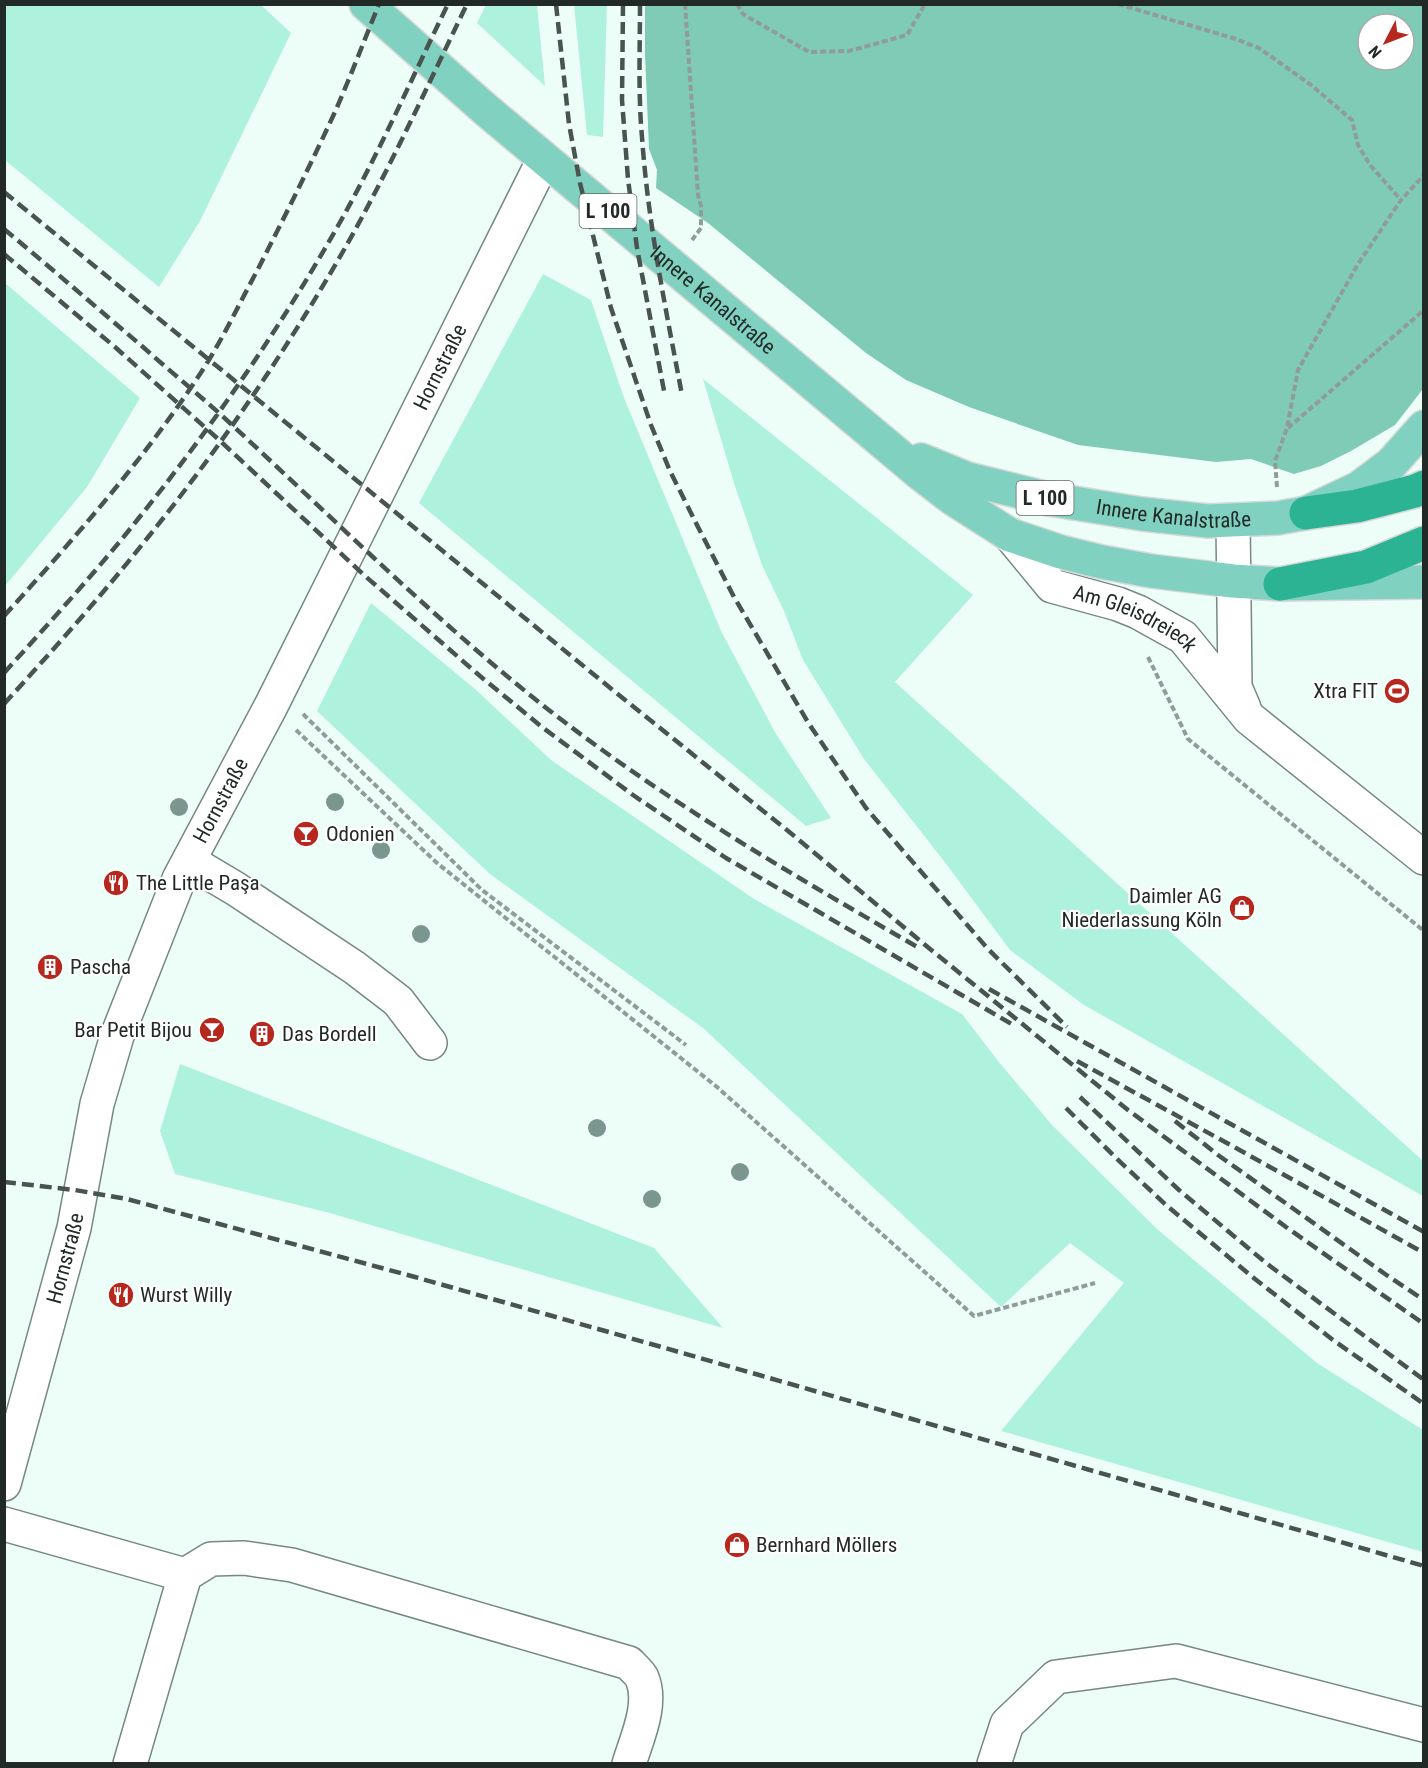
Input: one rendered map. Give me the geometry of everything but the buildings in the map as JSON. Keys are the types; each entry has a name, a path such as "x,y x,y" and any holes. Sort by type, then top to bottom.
{"highway":[{"path":"1292,515 1357,506 1424,487"},
{"path":"1280,584 1366,567 1424,543"}],"main road":[{"name":"Innere Kanalstraße","path":"366,4 544,159 922,475 952,498 1010,535 1060,552 1102,562 1151,571 1233,581 1280,584 1424,582"},
{"name":"Innere Kanalstraße","path":"870,430 912,456 968,479 1049,499 1143,514 1233,521 1292,515 1359,488 1391,464 1424,427"}],"street":[{"name":"Hornstraße","path":"4,1484 10,1446 74,1228 98,1104 117,1036 179,879 275,698 544,159"},
{"name":"Am Gleisdreieck","path":"1233,521 1235,687 1249,718"},
{"name":"Am Gleisdreieck","path":"1010,535 1052,586 1118,604 1138,612 1183,637 1249,718 1424,858"},
{"path":"189,861 355,968 398,1001 430,1043"},
{"path":"4,1524 185,1575"},
{"path":"130,1764 185,1575 211,1559 244,1558 292,1565 629,1663 641,1676 645,1691 643,1716 629,1764"},
{"path":"994,1764 1007,1724 1056,1677 1176,1661 1424,1725"}],"path":[{"path":"671,264 701,228 685,4"},
{"path":"737,4 743,14 809,52 849,51 907,36 925,4"},
{"path":"1118,4 1259,48 1311,85 1352,120 1358,145 1370,165 1401,200"},
{"path":"1292,515 1275,461 1287,428 1298,370 1358,264 1401,200 1424,175"},
{"path":"1287,428 1424,310"},
{"path":"1147,656 1188,739 1424,931"},
{"path":"275,698 482,890 686,1046"},
{"path":"275,698 437,863 717,1087 974,1316 1095,1283"}],"green space":[{"path":"4,5 261,5 291,33 200,221 159,287 5,160"},
{"path":"486,5 537,5 545,86 477,23"},
{"path":"574,5 607,5 603,137 587,135"},
{"path":"645,5 1423,5 1423,389 1395,425 1321,466 1294,474 1251,459 1216,462 1078,445 969,407 906,380 866,353 708,223 656,188 657,170 649,149"},
{"path":"543,274 591,300 624,398 721,631 776,734 831,818 806,826 419,503"},
{"path":"5,283 140,398 87,487 5,586"},
{"path":"703,379 973,595 895,682 1423,1161 1423,1196 1084,1005 1010,950 864,759 803,660 784,611 762,565 734,483"},
{"path":"371,603 475,689 551,760 754,899 962,1014 1052,1125 1157,1229 1317,1363 1423,1430 1423,1552 1001,1431 1124,1283 1070,1243 1001,1307 703,1028 490,874 317,711"},
{"path":"180,1064 654,1248 723,1328 330,1213 175,1174 160,1131"}],"railway":[{"path":"4,616 129,472 205,367 258,269 316,153 379,4"},
{"path":"4,673 138,519 219,412 294,301 354,197 448,4"},
{"path":"4,704 149,536 205,464 258,388 354,232 467,4"},
{"path":"556,4 569,124 580,183 611,308 651,425 670,471 734,597 809,724 866,808 988,949 1067,1027"},
{"path":"623,4 622,100 628,179 637,248 665,396"},
{"path":"640,4 640,104 645,170 658,267 682,395"},
{"path":"4,192 1128,1110 1286,1227 1424,1324"},
{"path":"4,229 210,405 470,645 554,714 642,778 732,837 919,948"},
{"path":"4,254 115,347 364,575 542,727 633,795 726,858 1015,1026"},
{"path":"989,989 1424,1232"},
{"path":"1077,1061 1424,1253"},
{"path":"1080,1097 1179,1190 1266,1263 1424,1380"},
{"path":"1066,1108 1166,1205 1255,1279 1333,1340 1424,1404"},
{"path":"1175,1121 1218,1155 1424,1300"},
{"path":"4,1182 127,1199 415,1277 1424,1566"}],"place":[{"name":"Xtra FIT","path":"1397,691"},
{"name":"Odonien","path":"306,834"},
{"name":"The Little Paşa","path":"116,883"},
{"name":"Daimler AG Niederlassung Köln","path":"1242,908"},
{"name":"Pascha","path":"50,967"},
{"name":"Bar Petit Bijou","path":"212,1030"},
{"name":"Das Bordell","path":"262,1034"},
{"name":"Wurst Willy","path":"121,1295"},
{"name":"Bernhard Möllers","path":"737,1545"}]}
